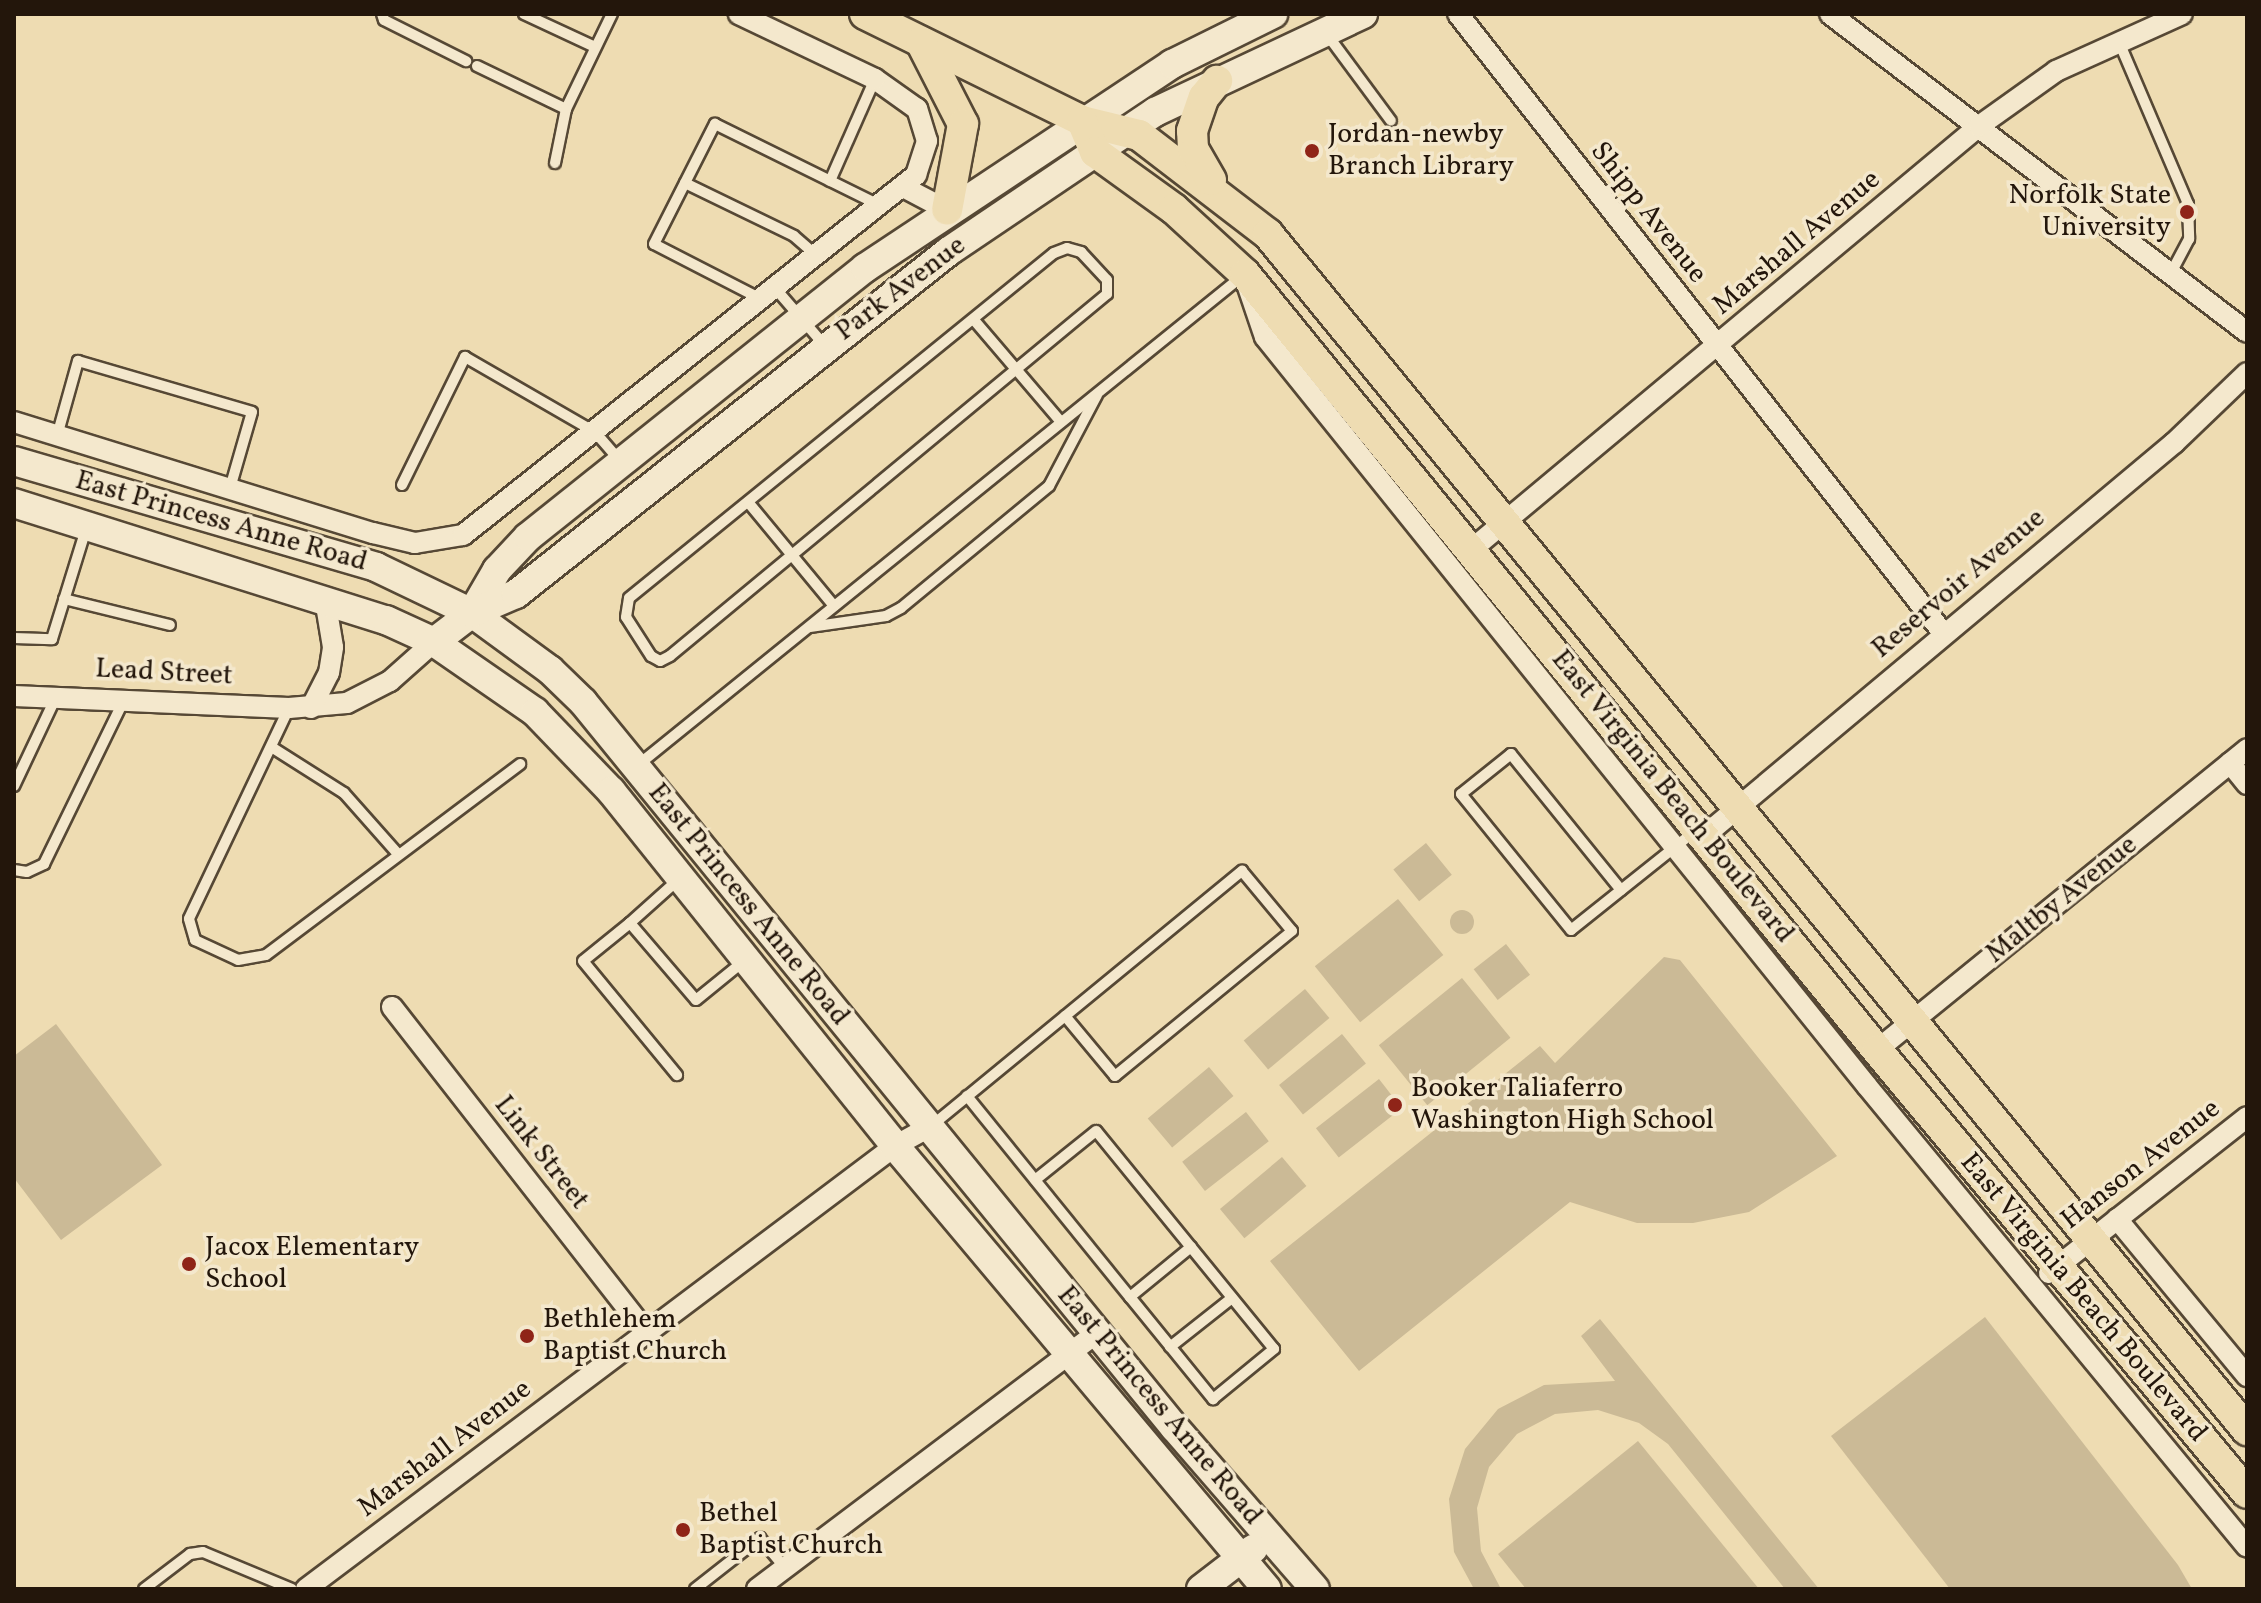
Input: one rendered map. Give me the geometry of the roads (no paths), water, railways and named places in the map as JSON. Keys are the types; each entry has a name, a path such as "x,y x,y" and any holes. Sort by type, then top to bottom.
{"main road":[{"name":"East Virginia Beach Boulevard","path":"865,14 1082,121 1129,130 1222,194 1293,261 2247,1430"},
{"name":"Park Avenue","path":"472,613 512,553 803,319 947,210 1172,64 1273,14"},
{"name":"Park Avenue","path":"434,642 472,613 516,594 825,346 949,251 1095,152 1217,81 1363,14"},
{"path":"921,42 963,124 947,210"},
{"path":"1217,81 1204,97 1192,131 1200,166 1222,194"},
{"path":"1082,121 1095,152"},
{"name":"East Virginia Beach Boulevard","path":"1095,152 1174,209 1245,274 1471,550 1692,837 1877,1050 2247,1493"},
{"name":"East Princess Anne Road","path":"14,461 376,567 472,613 550,670 636,766 1097,1333 1315,1589"},
{"name":"East Princess Anne Road","path":"14,503 325,599 434,642 535,712 611,791 895,1146 1068,1356 1267,1589"},
{"path":"1201,1589 1270,1537"}],"street":[{"path":"14,422 373,533 415,543 463,535 490,517 816,255 905,188 925,154 925,126 917,109 875,79 739,14"},
{"name":"Shipp Avenue","path":"1458,14 1944,634"},
{"path":"1830,14 2247,332"},
{"name":"Marshall Avenue","path":"1471,550 1979,126 2056,71 2182,14"},
{"path":"905,188 947,210"},
{"path":"1245,274 1252,309 1265,337 1692,837 2033,1287 2247,1547"},
{"name":"Reservoir Avenue","path":"1692,837 1738,807 2174,443 2247,373"},
{"path":"311,708 329,673 333,647 325,599"},
{"name":"Lead Street","path":"14,696 57,695 311,708 347,703 372,693 434,642"},
{"name":"Maltby Avenue","path":"1877,1050 2247,749"},
{"path":"2230,763 2247,784"},
{"name":"Link Street","path":"392,1007 647,1333"},
{"name":"Hanson Avenue","path":"2033,1287 2247,1117"},
{"name":"Marshall Avenue","path":"306,1589 895,1146 928,1128"},
{"path":"2117,1219 2247,1376"},
{"path":"757,1589 1097,1333"}],"lane":[{"path":"382,14 384,20 466,61"},
{"path":"524,14 595,47"},
{"path":"555,163 566,109 612,14"},
{"path":"1325,31 1391,121"},
{"path":"2119,42 2190,213 2189,239 2171,273"},
{"path":"477,66 566,109"},
{"path":"830,181 875,79"},
{"path":"825,346 803,319 768,294 654,244 715,124 881,206"},
{"path":"685,183 794,236 816,255"},
{"path":"1067,248 1081,252 1107,280 1107,294 1016,369 789,552 670,656 660,661 651,656 626,617 629,598 1067,248"},
{"path":"636,766 1245,274"},
{"path":"974,320 1061,422"},
{"path":"402,485 465,357 595,432 622,463"},
{"path":"57,436 78,361 252,412 230,488"},
{"path":"808,627 886,616 926,589 1049,486 1098,392"},
{"path":"748,502 834,606"},
{"path":"14,638 52,639 87,526"},
{"path":"64,599 170,625"},
{"path":"14,786 57,695"},
{"path":"14,870 27,872 44,864 125,699"},
{"path":"289,708 273,748 189,919 195,940 238,960 266,955 520,764"},
{"path":"273,748 344,793 398,854"},
{"path":"1621,890 1511,754 1461,794 1571,930 1692,837"},
{"path":"928,1128 1242,871 1292,931 1115,1076 1065,1016"},
{"path":"677,1075 583,961 680,878"},
{"path":"630,923 696,1000 746,960"},
{"path":"967,1096 1170,1347 1213,1399 1274,1349 1096,1131 1035,1180"},
{"path":"1130,1297 1191,1247"},
{"path":"1170,1347 1232,1298"},
{"path":"695,1589 760,1538 785,1568"},
{"path":"144,1589 190,1554 203,1552 292,1589"}],"place":[{"name":"Jordan-newby Branch Library","path":"1312,151"},
{"name":"Norfolk State University","path":"2187,212"},
{"name":"Booker Taliaferro Washington High School","path":"1395,1105"},
{"name":"Jacox Elementary School","path":"189,1264"},
{"name":"Bethlehem Baptist Church","path":"527,1336"},
{"name":"Bethel Baptist Church","path":"683,1530"}]}
